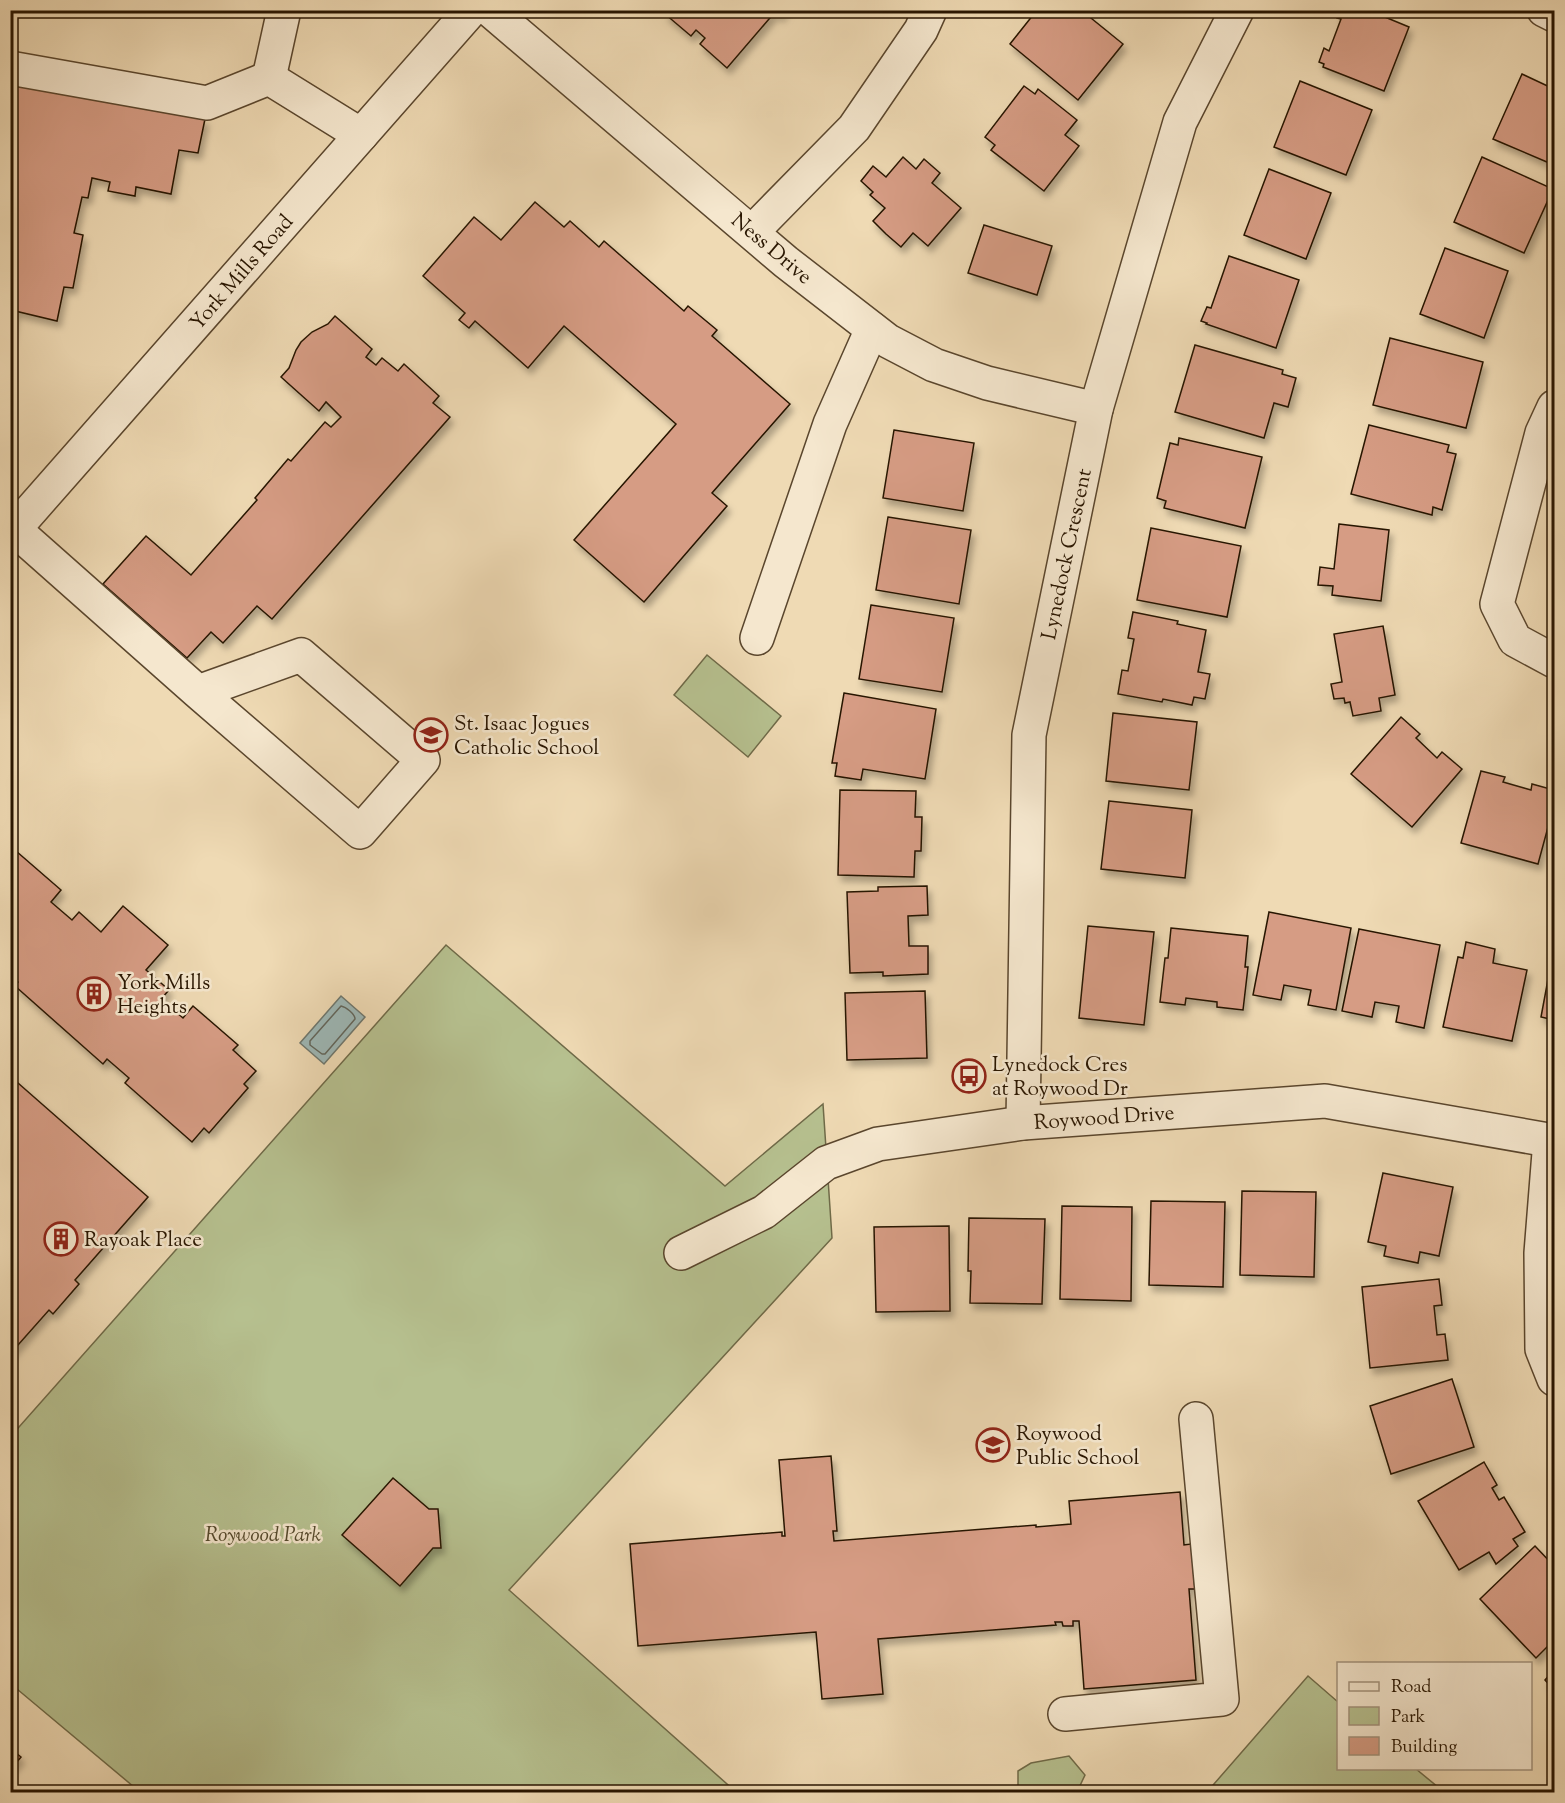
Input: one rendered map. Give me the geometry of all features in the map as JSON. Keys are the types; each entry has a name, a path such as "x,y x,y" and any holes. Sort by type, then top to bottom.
{"street":[{"path":"269,78 284,10"},
{"name":"York Mills Road","path":"12,531 471,10"},
{"name":"Ness Drive","path":"490,10 786,262 888,341 934,365 987,384 1096,409"},
{"path":"752,232 854,128 921,30 930,10"},
{"name":"Lynedock Crescent","path":"1023,1123 1029,735 1096,409 1180,122 1237,10"},
{"path":"1544,10 1554,15"},
{"path":"10,68 207,103 269,78"},
{"path":"269,78 361,135"},
{"path":"757,638 830,424 872,329"},
{"path":"1554,407 1542,433 1497,604 1515,640 1554,662"},
{"path":"12,531 198,692 360,832 423,760 301,655 198,692"},
{"name":"Roywood Drive","path":"681,1252 764,1212 826,1163 878,1144 1023,1123 1325,1101 1552,1140"},
{"path":"1552,1140 1541,1253 1542,1349 1554,1380"},
{"path":"1065,1714 1222,1699 1196,1419"}],"green space":[{"path":"707,655 781,716 748,757 674,695"},
{"name":"Roywood Park","path":"446,945 725,1186 823,1104 832,1238 509,1590 736,1792 140,1792 11,1684 11,1436"},
{"path":"1308,1676 1337,1701 1337,1770 1417,1770 1444,1792 1207,1792"},
{"path":"1069,1756 1085,1775 1077,1792 1018,1792 1018,1771 1031,1763"}],"water":[{"path":"341,996 365,1017 324,1064 300,1043"}],"building":[{"path":"668,10 785,10 780,16 775,12 727,68 700,44 705,38 696,30 691,36 665,14"},
{"path":"1037,10 1081,10 1123,44 1078,100 1010,44"},
{"path":"1340,10 1368,10 1409,27 1384,91 1323,67 1324,64 1319,62 1324,48 1329,51 1341,19 1337,18"},
{"path":"1522,74 1554,89 1554,165 1493,139"},
{"path":"1300,81 1372,110 1346,175 1274,147"},
{"path":"10,82 205,119 198,153 179,150 171,194 136,187 135,196 108,191 110,182 92,178 88,198 82,197 74,233 83,235 73,288 64,287 57,321 15,311 10,338 10,179 14,163 10,162"},
{"path":"1024,86 1035,94 1038,89 1077,120 1065,135 1079,146 1044,191 991,150 995,145 985,137"},
{"path":"903,157 916,169 924,159 940,173 932,183 961,208 928,246 913,233 901,247 886,234 873,221 885,208 870,195 873,192 861,181 873,166 886,177"},
{"path":"1482,157 1553,189 1524,253 1454,222"},
{"path":"1269,169 1331,193 1306,259 1244,235"},
{"path":"535,202 564,227 570,221 599,247 604,241 684,311 688,306 717,330 712,336 790,404 712,493 727,506 644,602 574,540 676,424 564,326 528,368 475,321 469,328 459,320 465,313 423,276 474,217 501,240"},
{"path":"984,225 1052,246 1037,295 968,273"},
{"path":"1445,248 1508,271 1484,338 1420,314"},
{"path":"1229,256 1299,280 1276,348 1201,321 1207,307 1211,308"},
{"path":"335,316 372,349 366,357 376,365 382,358 398,371 404,364 439,396 433,403 450,417 272,619 257,606 223,643 211,632 187,658 103,584 146,536 191,575 257,500 255,498 288,459 291,461 325,422 331,427 341,417 326,402 319,411 281,377 289,368 301,342 312,332 328,324"},
{"path":"1390,338 1483,362 1466,428 1373,405"},
{"path":"1195,345 1283,370 1282,374 1296,378 1288,407 1274,403 1264,438 1175,412"},
{"path":"1369,425 1449,445 1447,452 1456,454 1442,510 1433,507 1432,515 1351,494"},
{"path":"894,430 974,443 963,511 883,498"},
{"path":"1179,438 1262,457 1245,528 1164,508 1166,501 1157,498 1170,443 1178,445"},
{"path":"888,517 971,530 959,604 876,590"},
{"path":"1339,524 1389,530 1381,601 1332,595 1333,586 1318,585 1320,567 1334,569"},
{"path":"1151,528 1241,546 1227,617 1137,600"},
{"path":"871,605 954,618 942,692 859,679"},
{"path":"1133,612 1178,621 1177,624 1206,630 1198,672 1210,674 1205,699 1194,697 1192,705 1118,694 1122,670 1128,671 1134,639 1128,638"},
{"path":"1383,626 1395,695 1379,698 1381,711 1353,716 1350,702 1345,703 1344,698 1334,699 1331,684 1342,682 1334,634"},
{"path":"844,693 936,709 925,779 863,769 861,780 835,776 837,763 832,763"},
{"path":"1113,713 1197,722 1189,790 1106,781"},
{"path":"1401,717 1420,734 1416,738 1437,758 1442,752 1462,769 1412,827 1351,774"},
{"path":"1481,771 1505,777 1503,782 1531,790 1532,784 1554,790 1554,805 1538,864 1461,843"},
{"path":"840,790 916,791 915,817 922,817 921,851 915,851 914,877 838,875"},
{"path":"1109,801 1192,810 1185,878 1101,869"},
{"name":"York Mills Heights","path":"16,851 61,890 51,902 72,920 79,912 101,932 123,906 168,945 146,970 169,990 161,999 183,1018 193,1006 238,1045 233,1050 256,1071 244,1084 248,1088 209,1133 204,1128 192,1142 125,1083 129,1078 107,1059 103,1064 15,986 18,982 10,975 10,855 12,856"},
{"path":"927,886 928,915 908,916 909,946 928,946 928,974 883,976 883,972 850,973 847,892 878,891 878,887"},
{"path":"1269,912 1351,928 1336,1010 1308,1005 1311,990 1284,985 1281,1000 1253,995"},
{"path":"1088,926 1154,932 1144,1025 1079,1018"},
{"path":"1171,928 1248,936 1245,967 1248,967 1243,1010 1217,1007 1217,1002 1186,998 1185,1005 1160,1002"},
{"path":"1359,929 1440,945 1424,1028 1396,1022 1399,1006 1375,1002 1372,1017 1342,1011"},
{"path":"1466,942 1495,949 1493,963 1527,970 1512,1041 1443,1027 1458,957 1463,958"},
{"path":"1554,947 1554,1020 1541,1017"},
{"path":"925,991 927,1058 847,1060 845,993"},
{"name":"Rayoak Place","path":"10,1076 148,1197 75,1280 79,1284 53,1314 49,1310 10,1354"},
{"path":"1383,1173 1453,1187 1439,1256 1420,1252 1418,1263 1384,1256 1386,1246 1368,1242"},
{"path":"1242,1191 1316,1192 1314,1277 1240,1275"},
{"path":"1151,1201 1225,1202 1223,1287 1149,1285"},
{"path":"1062,1206 1132,1207 1131,1301 1060,1299"},
{"path":"969,1218 1045,1219 1042,1304 970,1303"},
{"path":"949,1226 950,1311 876,1312 874,1227"},
{"path":"1439,1279 1442,1305 1434,1306 1437,1335 1445,1334 1448,1360 1370,1368 1362,1287"},
{"path":"1452,1379 1474,1447 1391,1474 1370,1406"},
{"path":"831,1456 837,1531 833,1531 834,1541 1071,1524 1069,1501 1180,1492 1184,1545 1191,1544 1195,1589 1189,1589 1196,1680 1084,1689 1079,1621 1073,1621 1073,1626 1063,1626 1062,1622 1055,1622 1056,1625 878,1639 883,1694 822,1699 816,1632 638,1646 630,1544 782,1532 782,1536 785,1536 779,1460"},
{"path":"1484,1462 1497,1485 1492,1488 1499,1500 1504,1497 1525,1532 1513,1539 1518,1546 1496,1564 1489,1552 1459,1570 1418,1501"},
{"path":"393,1478 429,1509 438,1509 441,1548 433,1548 400,1586 342,1535"},
{"path":"1535,1546 1553,1565 1548,1570 1554,1577 1554,1640 1536,1658 1480,1599"},
{"path":"1554,1670 1554,1690 1545,1680"},
{"path":"10,1748 21,1757 10,1770"}],"place":[{"name":"St. Isaac Jogues Catholic School","path":"431,735"},
{"name":"York Mills Heights","path":"94,994"},
{"name":"Lynedock Cres at Roywood Dr","path":"969,1076"},
{"name":"Rayoak Place","path":"61,1239"},
{"name":"Roywood Public School","path":"993,1445"}]}
